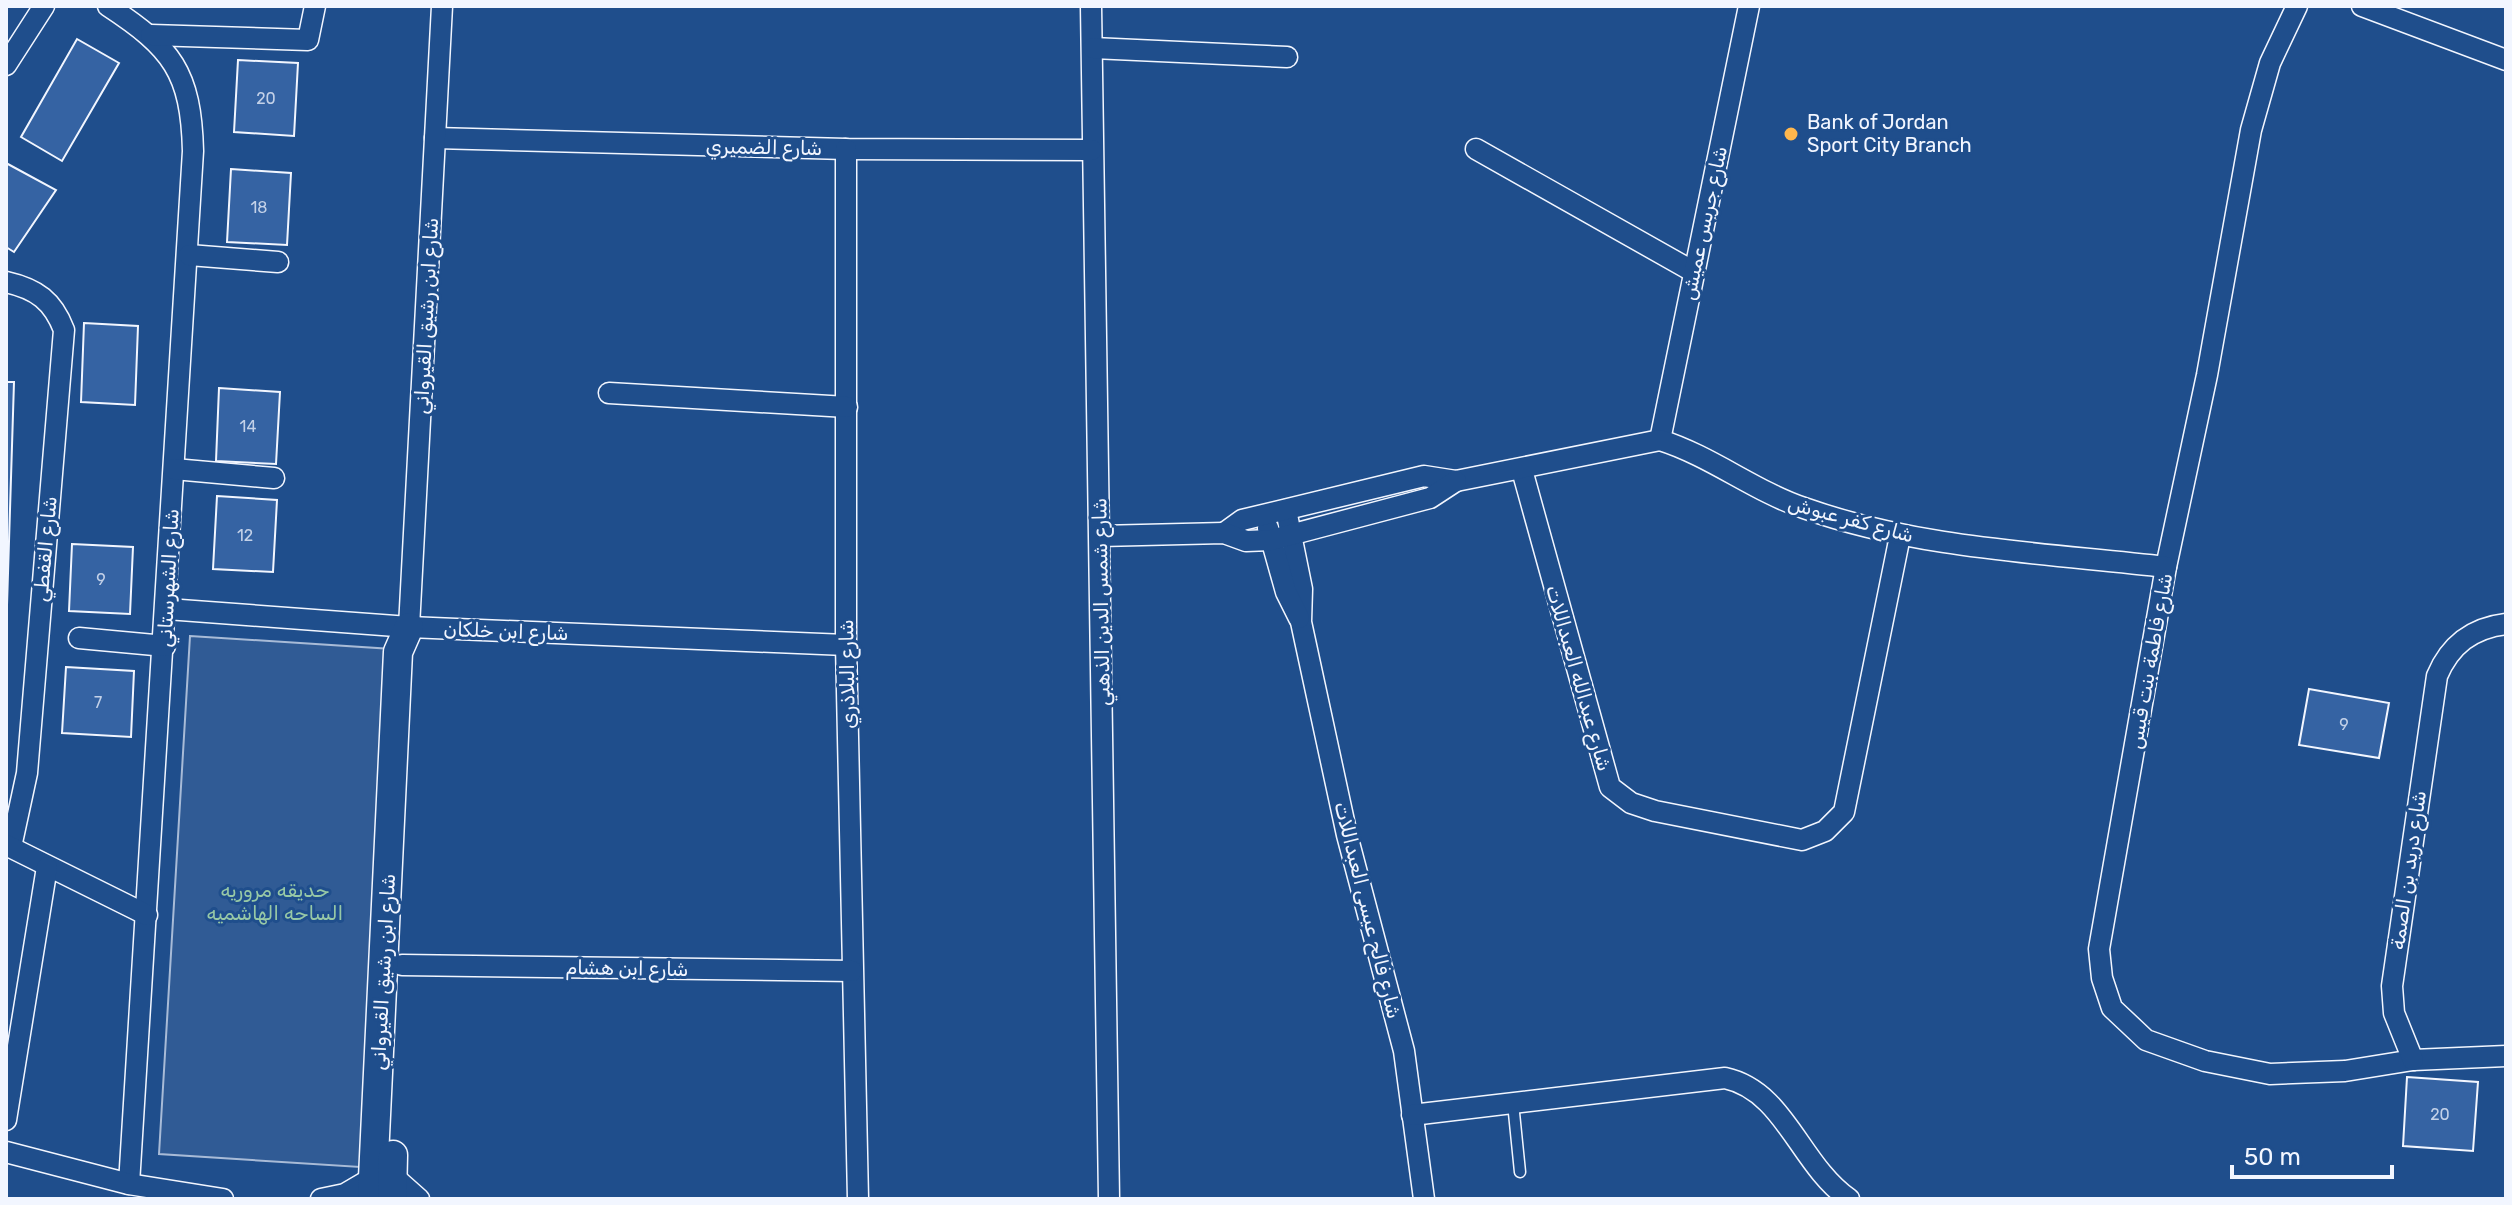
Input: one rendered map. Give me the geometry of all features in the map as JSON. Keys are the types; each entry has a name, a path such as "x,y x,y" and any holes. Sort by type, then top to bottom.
{"main road":[{"name":"شارع ابن رشيق القيرواني","path":"383,1187 402,965 414,646 409,627"},
{"name":"شارع ابن رشيق القيرواني","path":"383,1187 398,652 409,627"}],"street":[{"path":"6,65 44,6"},
{"name":"شارع الشهرستاني","path":"108,6 151,35 164,48 183,81 192,111 193,192 129,1184"},
{"path":"151,35 308,40 315,6"},
{"name":"شارع ابن رشيق القيرواني","path":"409,627 442,6"},
{"name":"شارع شمس الدين الذهبي","path":"1091,6 1109,1199"},
{"name":"شارع جريس عميش","path":"1660,440 1749,6"},
{"name":"شارع فاطمة بنت قيس","path":"2297,6 2270,63 2251,130 2207,375 2166,567 2099,949 2102,978 2112,1008 2146,1040 2205,1061 2270,1074 2345,1071 2413,1060"},
{"path":"2362,6 2506,60"},
{"path":"1093,48 1287,57"},
{"name":"شارع الضميري","path":"435,138 846,149 1092,150"},
{"name":"شارع البلاذري","path":"846,149 846,645 858,1199"},
{"path":"1476,149 1694,272"},
{"path":"189,255 278,262"},
{"name":"شارع القفطي","path":"6,282 35,292 51,302 64,330 27,773 9,846"},
{"path":"609,393 847,407"},
{"path":"1224,533 1242,520 1424,476 1456,481 1660,440"},
{"name":"شارع كفر عبوش","path":"1660,440 1684,448 1782,500 1900,536 2166,567"},
{"path":"174,469 274,478"},
{"name":"شارع عبدالله العبداللات","path":"1522,470 1610,787 1631,803 1655,811 1802,840 1825,831 1844,812 1900,536"},
{"path":"1100,536 1224,533 1246,541 1271,540 1430,498 1456,481"},
{"name":"شارع فالح عيسى العبداللات","path":"1286,510 1302,589 1301,622 1347,835 1404,1051 1424,1199"},
{"name":"شارع فالح عيسى العبداللات","path":"1265,515 1286,592 1301,622"},
{"name":"شارع ابن خلكان","path":"167,609 409,627 846,645"},
{"name":"شارع دريد بن الصمة","path":"2413,1060 2394,1013 2392,986 2437,676 2453,647 2466,637 2490,626 2506,624"},
{"path":"79,638 165,646"},
{"path":"9,846 147,915"},
{"path":"6,1120 47,867"},
{"name":"شارع ابن هشام","path":"402,965 852,971"},
{"path":"2413,1060 2506,1056"},
{"path":"1412,1115 1709,1079 1740,1081 1766,1098 1817,1171 1849,1199"},
{"path":"6,1152 129,1184 223,1199"},
{"path":"321,1199 383,1187 419,1199"}],"lane":[{"path":"1513,1103 1520,1172"}],"shaded area":[{"name":"حديقه مروريه الساحه الهاشميه","path":"190,636 392,649 360,1167 159,1154"}],"building":[{"path":"77,39 119,63 62,161 21,137"},
{"path":"238,60 298,63 294,136 234,132"},
{"path":"6,163 56,190 14,252 6,247"},
{"path":"231,169 291,173 287,245 227,242"},
{"path":"84,323 138,326 135,405 81,402"},
{"path":"6,382 14,382 6,637"},
{"path":"219,388 280,392 276,464 216,461"},
{"path":"217,496 277,500 273,572 213,569"},
{"path":"72,544 133,547 130,614 69,611"},
{"path":"66,667 134,671 131,737 62,733"},
{"path":"2309,689 2389,703 2379,758 2299,745"},
{"path":"2407,1077 2478,1082 2473,1151 2403,1146"}],"place":[{"name":"Bank of Jordan Sport City Branch","path":"1791,134"}]}
